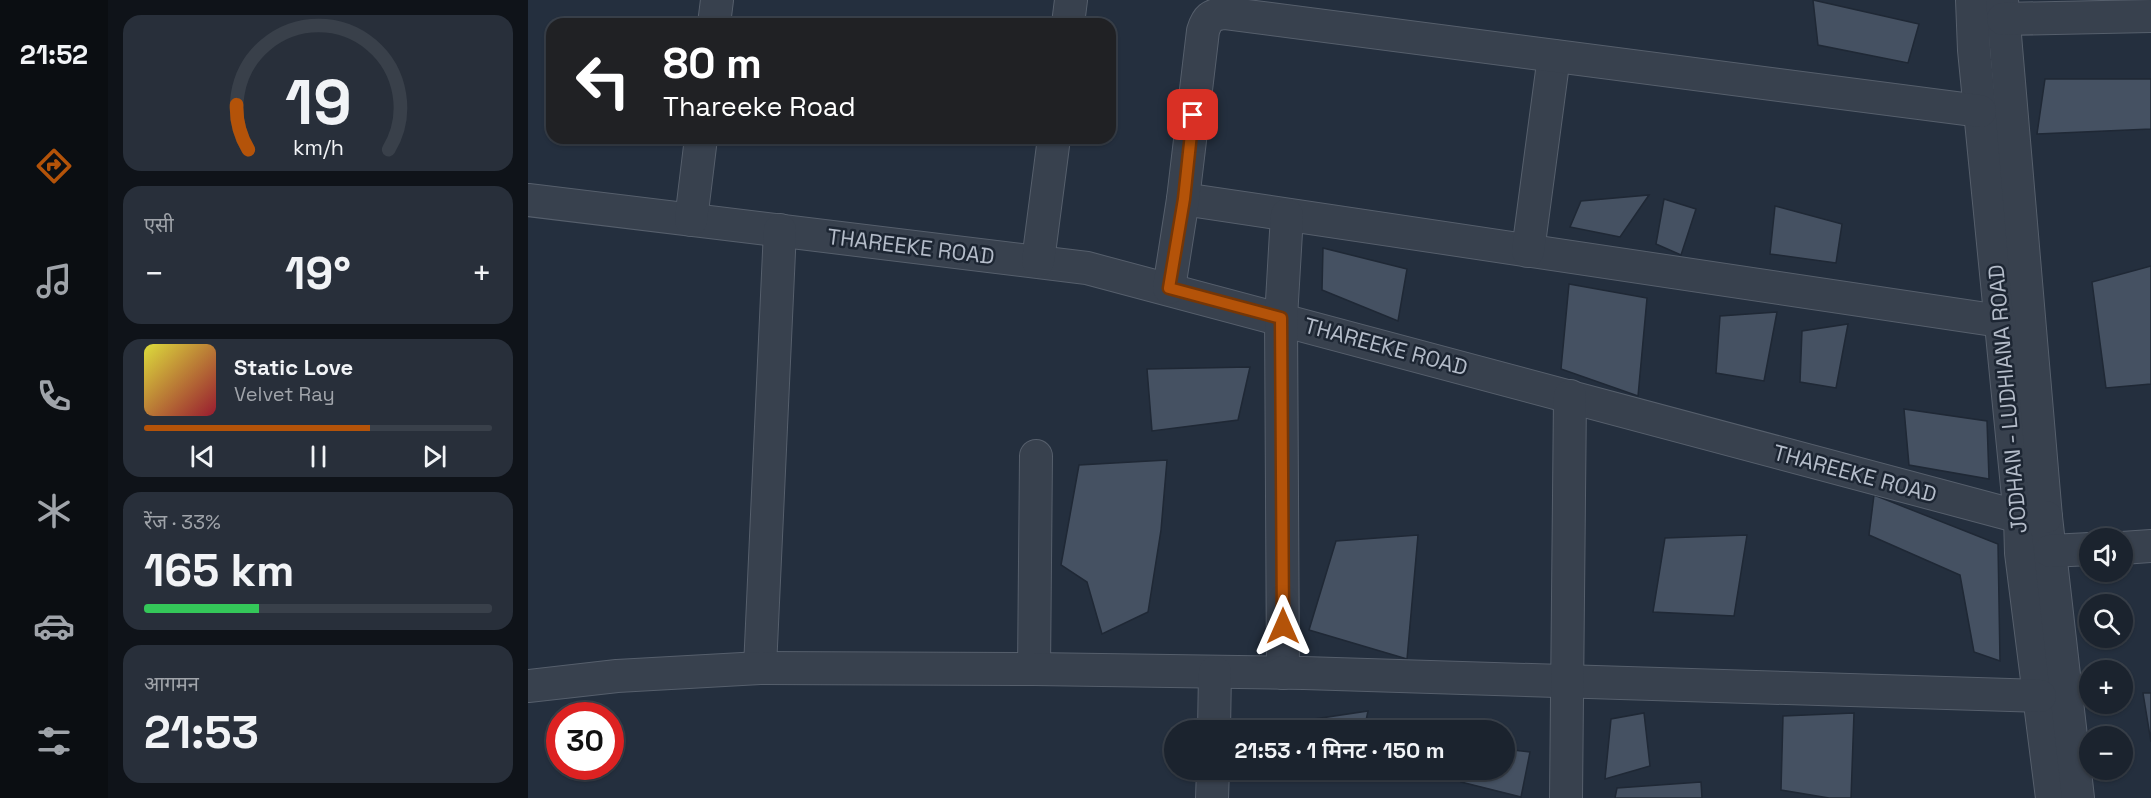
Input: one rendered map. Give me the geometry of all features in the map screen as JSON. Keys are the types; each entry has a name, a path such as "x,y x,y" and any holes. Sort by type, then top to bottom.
{"street":[{"path":"715,18 717,0"},
{"path":"1069,18 1071,0"},
{"name":"JODHAN - LUDHIANA ROAD","path":"1971,0 2000,321 2033,517 2050,551 2078,798"},
{"path":"2003,9 2151,16"},
{"name":"JODHAN - LUDHIANA ROAD","path":"2003,9 2033,517 2021,553 2052,798"},
{"path":"1169,288 1184,199 1203,31 1206,21 1212,15 1224,13 1980,111"},
{"path":"1528,251 1554,56"},
{"path":"691,220 700,144"},
{"path":"1038,261 1053,144"},
{"path":"1184,199 2000,321"},
{"name":"THAREEKE ROAD","path":"528,200 1087,268 2033,517"},
{"path":"1283,673 1281,318 1287,215"},
{"path":"760,668 780,230"},
{"path":"1566,798 1570,396"},
{"path":"1034,669 1036,456"},
{"path":"2133,547 2151,546"},
{"path":"2050,551 2079,550"},
{"path":"528,686 617,676 760,668 1034,669 1283,673 2040,696"},
{"path":"1214,720 1215,672"},
{"path":"1212,798 1213,780"}],"building":[{"path":"1813,0 1919,24 1908,63 1818,45"},
{"path":"2045,79 2151,79 2151,129 2037,134"},
{"path":"1649,195 1620,237 1570,227 1581,201"},
{"path":"1664,199 1696,209 1681,255 1656,244"},
{"path":"1775,206 1842,224 1836,263 1770,254"},
{"path":"1323,248 1407,269 1398,321 1322,290"},
{"path":"2151,266 2151,384 2106,388 2092,282"},
{"path":"1569,284 1647,298 1638,396 1561,369"},
{"path":"1777,312 1764,381 1716,373 1720,316"},
{"path":"1848,324 1836,388 1800,382 1802,331"},
{"path":"1250,367 1238,420 1152,431 1147,369"},
{"path":"1904,409 1987,421 1989,479 1909,465"},
{"path":"1167,460 1161,530 1148,612 1102,634 1087,582 1061,565 1079,465"},
{"path":"1874,495 1998,544 2000,661 1974,652 1960,575 1869,535"},
{"path":"1418,535 1407,659 1309,630 1336,541"},
{"path":"1747,535 1734,616 1653,612 1665,538"},
{"path":"2143,693 2151,693 2151,742"},
{"path":"1368,711 1366,720 1308,720"},
{"path":"1644,713 1650,766 1605,779 1611,719"},
{"path":"1854,713 1851,798 1829,798 1781,790 1783,716"},
{"path":"1515,750 1530,752 1521,797 1461,782 1461,780 1515,780"},
{"path":"1701,782 1702,798 1615,798 1617,788"}],"route":[{"path":"1193,115 1184,199 1169,288 1281,318 1283,626"}]}
